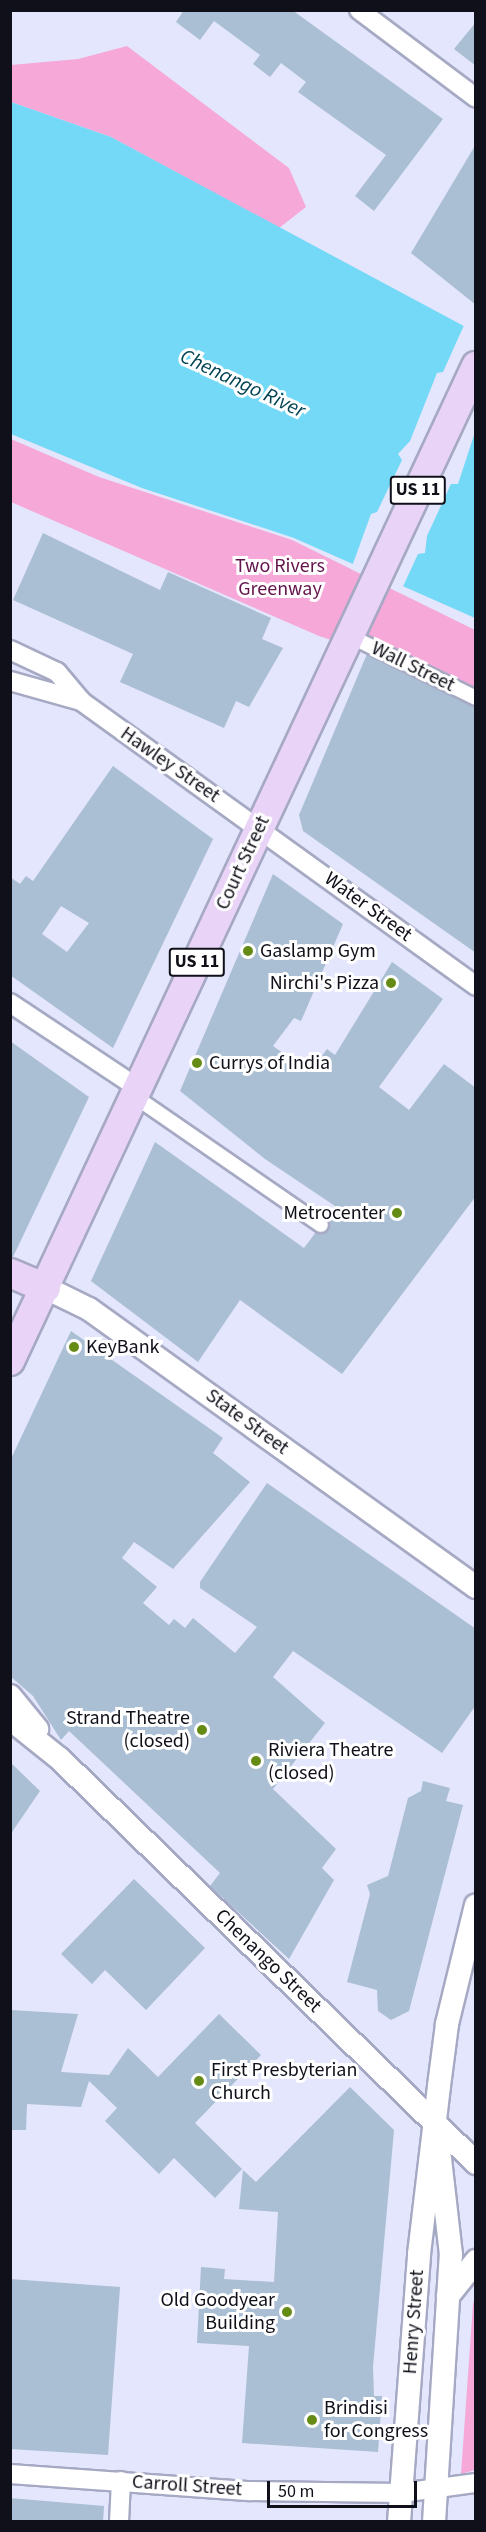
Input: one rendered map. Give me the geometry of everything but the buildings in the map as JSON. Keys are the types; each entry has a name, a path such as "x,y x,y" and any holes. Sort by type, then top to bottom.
{"main road":[{"name":"Court Street","path":"10,1361 476,366"},
{"name":"State Street","path":"10,1273 46,1288"}],"street":[{"path":"359,10 476,98"},
{"name":"Wall Street","path":"355,625 476,698"},
{"name":"Hawley Street","path":"10,650 57,672 81,702 260,828"},
{"name":"Hawley Street","path":"10,681 81,702"},
{"name":"Water Street","path":"260,828 476,986"},
{"path":"10,1003 321,1225"},
{"name":"State Street","path":"46,1288 89,1309 476,1587"},
{"name":"Chenango Street","path":"10,1696 60,1759"},
{"name":"Chenango Street","path":"10,1719 60,1759 476,2163"},
{"name":"Henry Street","path":"399,2522 419,2254 447,2024 476,1905"},
{"name":"Henry Street","path":"434,2522 451,2255 436,2123"},
{"path":"448,2296 476,2261"},
{"name":"Carroll Street","path":"10,2474 401,2493 476,2483"},
{"path":"119,2522 121,2481"}],"green space":[{"path":"127,46 289,168 306,207 279,228 111,137 11,102 11,65 78,59"},
{"name":"Two Rivers Greenway","path":"11,439 99,477 292,540 475,630 475,707 368,652 319,636 11,502"},
{"path":"475,2297 475,2470 461,2474 473,2304"}],"water":[{"name":"Chenango River","path":"11,102 111,137 475,332 475,618 294,538 142,488 11,434"}],"pier":[{"path":"465,323 476,328 475,432 458,484 451,484 427,536 425,553 418,554 400,593 351,569 371,514 377,512 402,460 398,454 410,441 437,373 443,372"}],"place":[{"name":"Gaslamp Gym","path":"248,951"},
{"name":"Nirchi's Pizza","path":"391,983"},
{"name":"Currys of India","path":"197,1063"},
{"name":"Metrocenter","path":"397,1213"},
{"name":"KeyBank","path":"74,1347"},
{"name":"Strand Theatre (closed)","path":"202,1730"},
{"name":"Riviera Theatre (closed)","path":"256,1761"},
{"name":"First Presbyterian Church","path":"199,2081"},
{"name":"Old Goodyear Building","path":"287,2312"},
{"name":"Brindisi for Congress","path":"312,2420"}]}
